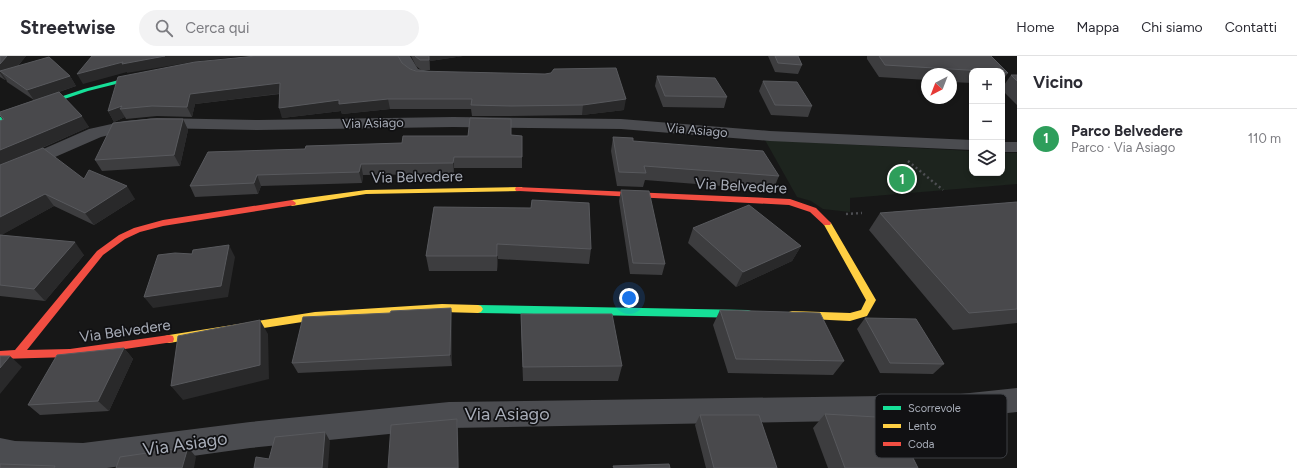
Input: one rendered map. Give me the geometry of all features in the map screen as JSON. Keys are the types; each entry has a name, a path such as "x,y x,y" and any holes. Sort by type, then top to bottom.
{"street":[{"path":"398,56 405,58 409,69 417,75 446,76"},
{"path":"0,118 86,90 159,73"},
{"name":"Via Asiago","path":"0,175 95,133 125,126 157,123 266,125 460,122 621,124 763,136 969,145"},
{"path":"1005,146 1017,147"},
{"name":"Via Belvedere","path":"17,355 100,253 116,240 136,230 163,223 366,192 526,189 790,202 813,210 829,225 871,300 864,313 850,316 779,315"},
{"name":"Via Belvedere","path":"0,355 78,352 315,316 442,308 756,315"},
{"name":"Via Asiago","path":"1007,401 1017,400"},
{"name":"Via Asiago","path":"0,452 15,455 83,457 250,435 449,415 875,408"}],"path":[{"path":"903,157 943,190"}],"shaded area":[{"path":"765,140 969,151 969,176 1005,176 1005,153 1017,153 1017,184 850,198 850,212 823,209 811,201 797,197"}],"building":[{"path":"0,56 7,56 0,64"},
{"path":"92,56 165,56 122,64 123,62 77,74"},
{"path":"256,56 398,56 402,63 410,69 416,71 545,74 551,73 554,69 616,68 626,99 583,105 511,106 471,105 472,99 388,99 339,104 339,100 279,108 280,83 190,94 187,107 152,106 120,109 122,106 108,111 118,77 195,62"},
{"path":"415,56 429,56 429,60 420,60"},
{"path":"775,56 798,56 802,65 778,63"},
{"path":"879,56 991,56 1003,68 969,68 969,70 957,69 957,68 885,65"},
{"path":"49,57 70,76 27,90 0,71"},
{"path":"1011,75 1017,75 1017,81"},
{"path":"657,76 715,78 727,97 665,96"},
{"path":"763,81 797,82 812,106 775,105"},
{"path":"59,92 82,116 0,150 0,121 4,119 0,115 0,112"},
{"path":"470,118 511,119 511,135 522,136 522,157 454,157 453,163 361,164 359,172 257,175 254,183 190,186 208,152 305,149 306,146 402,143 403,136 468,136"},
{"path":"151,119 183,119 174,155 95,160 113,123"},
{"path":"613,137 633,138 633,141 763,151 779,176 644,166 646,173 619,172"},
{"path":"43,148 84,179 89,170 127,186 85,213 45,194 0,217 0,165"},
{"path":"621,190 649,191 665,264 633,263"},
{"path":"532,200 589,203 591,249 497,244 497,256 426,256 434,207 531,208"},
{"path":"1017,202 1017,309 969,313 880,213"},
{"path":"749,205 801,246 743,272 693,228"},
{"path":"0,235 75,242 34,289 0,285"},
{"path":"229,245 221,286 144,297 158,255 175,253 192,254 193,250"},
{"path":"451,308 450,355 292,363 303,317 390,313 391,311"},
{"path":"720,310 820,313 844,361 736,359"},
{"path":"521,314 612,314 622,366 523,367"},
{"path":"865,318 916,319 944,364 890,363"},
{"path":"260,320 260,365 171,386 178,336"},
{"path":"124,348 98,401 28,405 57,355"},
{"path":"0,356 10,356 0,368"},
{"path":"825,414 875,417 875,458 913,458 918,468 845,468"},
{"path":"700,415 759,415 777,468 714,468"},
{"path":"457,419 458,468 388,468 391,425"},
{"path":"325,432 322,468 254,468 256,457 269,459 275,437"},
{"path":"188,447 182,468 116,468 120,457"},
{"path":"0,464 55,466 54,468 0,468"},
{"path":"669,464 670,468 614,468 613,466"}],"traffic: fast":[{"path":"0,119 86,90 146,75"},
{"path":"478,309 748,314"}],"traffic: slow":[{"path":"292,203 366,192 519,189"},
{"path":"792,315 850,317 864,313 871,300 827,223"},
{"path":"169,339 315,316 442,308 478,309"}],"traffic: jam":[{"path":"519,189 790,202 813,210 827,223"},
{"path":"17,355 100,253 122,237 137,230 163,223 292,203"},
{"path":"0,355 70,353 169,339"}],"place":[{"name":"Parco Belvedere","path":"902,179"}]}
